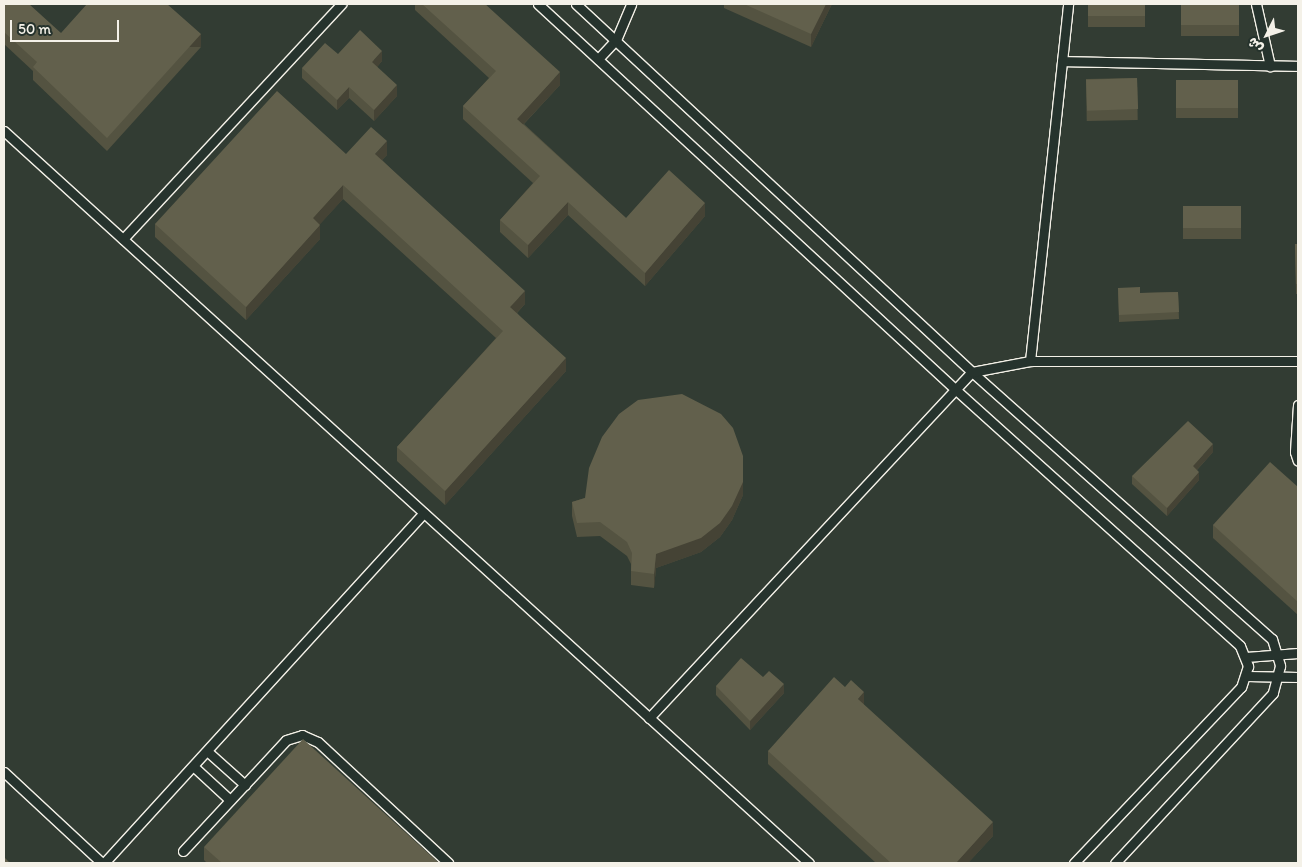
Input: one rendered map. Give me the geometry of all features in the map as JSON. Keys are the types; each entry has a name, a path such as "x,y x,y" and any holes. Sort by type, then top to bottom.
{"lane":[{"path":"123,240 341,4"},
{"path":"538,4 956,390 1240,646 1246,657 1247,676 1232,697 1074,863"},
{"path":"576,4 972,372 1272,639 1279,654 1280,677 1273,693 1115,863"},
{"path":"598,60 616,40 631,4"},
{"path":"1030,361 1068,4"},
{"path":"1256,4 1270,66"},
{"path":"1062,61 1298,66"},
{"path":"4,131 809,863"},
{"path":"649,718 972,372 1030,361 1298,361"},
{"path":"1298,405 1295,452 1298,461"},
{"path":"4,772 103,863 424,513"},
{"path":"1246,657 1298,653"},
{"path":"1247,676 1298,677"},
{"path":"183,851 286,740 293,736 311,737 448,863"},
{"path":"207,751 245,785"},
{"path":"193,766 230,800"}],"building":[{"path":"4,4 29,4 61,33 87,4 167,4 201,34 107,138 33,67 37,62 4,32"},
{"path":"422,4 485,4 560,72 517,119 626,218 669,170 705,203 645,273 568,202 528,245 500,220 540,176 463,106 496,71"},
{"path":"744,4 826,4 811,34"},
{"path":"1088,4 1145,4 1145,16 1088,16"},
{"path":"1181,4 1239,4 1239,25 1181,25"},
{"path":"360,30 382,51 372,62 397,85 374,110 349,87 337,100 302,68 325,43 338,54"},
{"path":"1137,78 1138,109 1087,111 1086,80"},
{"path":"1176,80 1238,80 1238,108 1176,108"},
{"path":"277,91 346,154 371,127 387,141 375,154 525,291 510,307 566,358 445,491 397,447 503,331 343,185 313,218 320,225 246,307 155,224"},
{"path":"1183,206 1241,206 1241,228 1183,228"},
{"path":"1295,244 1298,244 1298,284 1296,284"},
{"path":"1140,287 1140,293 1178,292 1179,312 1119,315 1118,288"},
{"path":"682,394 721,414 733,428 743,456 743,482 732,506 720,523 701,538 656,554 654,574 631,571 632,553 627,542 600,522 577,523 572,502 585,498 589,468 602,437 619,414 638,400"},
{"path":"1188,421 1213,444 1193,466 1199,472 1167,508 1132,476"},
{"path":"1270,462 1298,487 1298,602 1213,525"},
{"path":"741,658 763,677 769,671 784,684 750,721 716,686"},
{"path":"834,677 845,687 851,680 864,692 858,699 993,822 956,863 891,863 768,751"},
{"path":"303,739 439,863 222,863 204,847"},
{"path":"4,857 10,863 4,863"}]}
